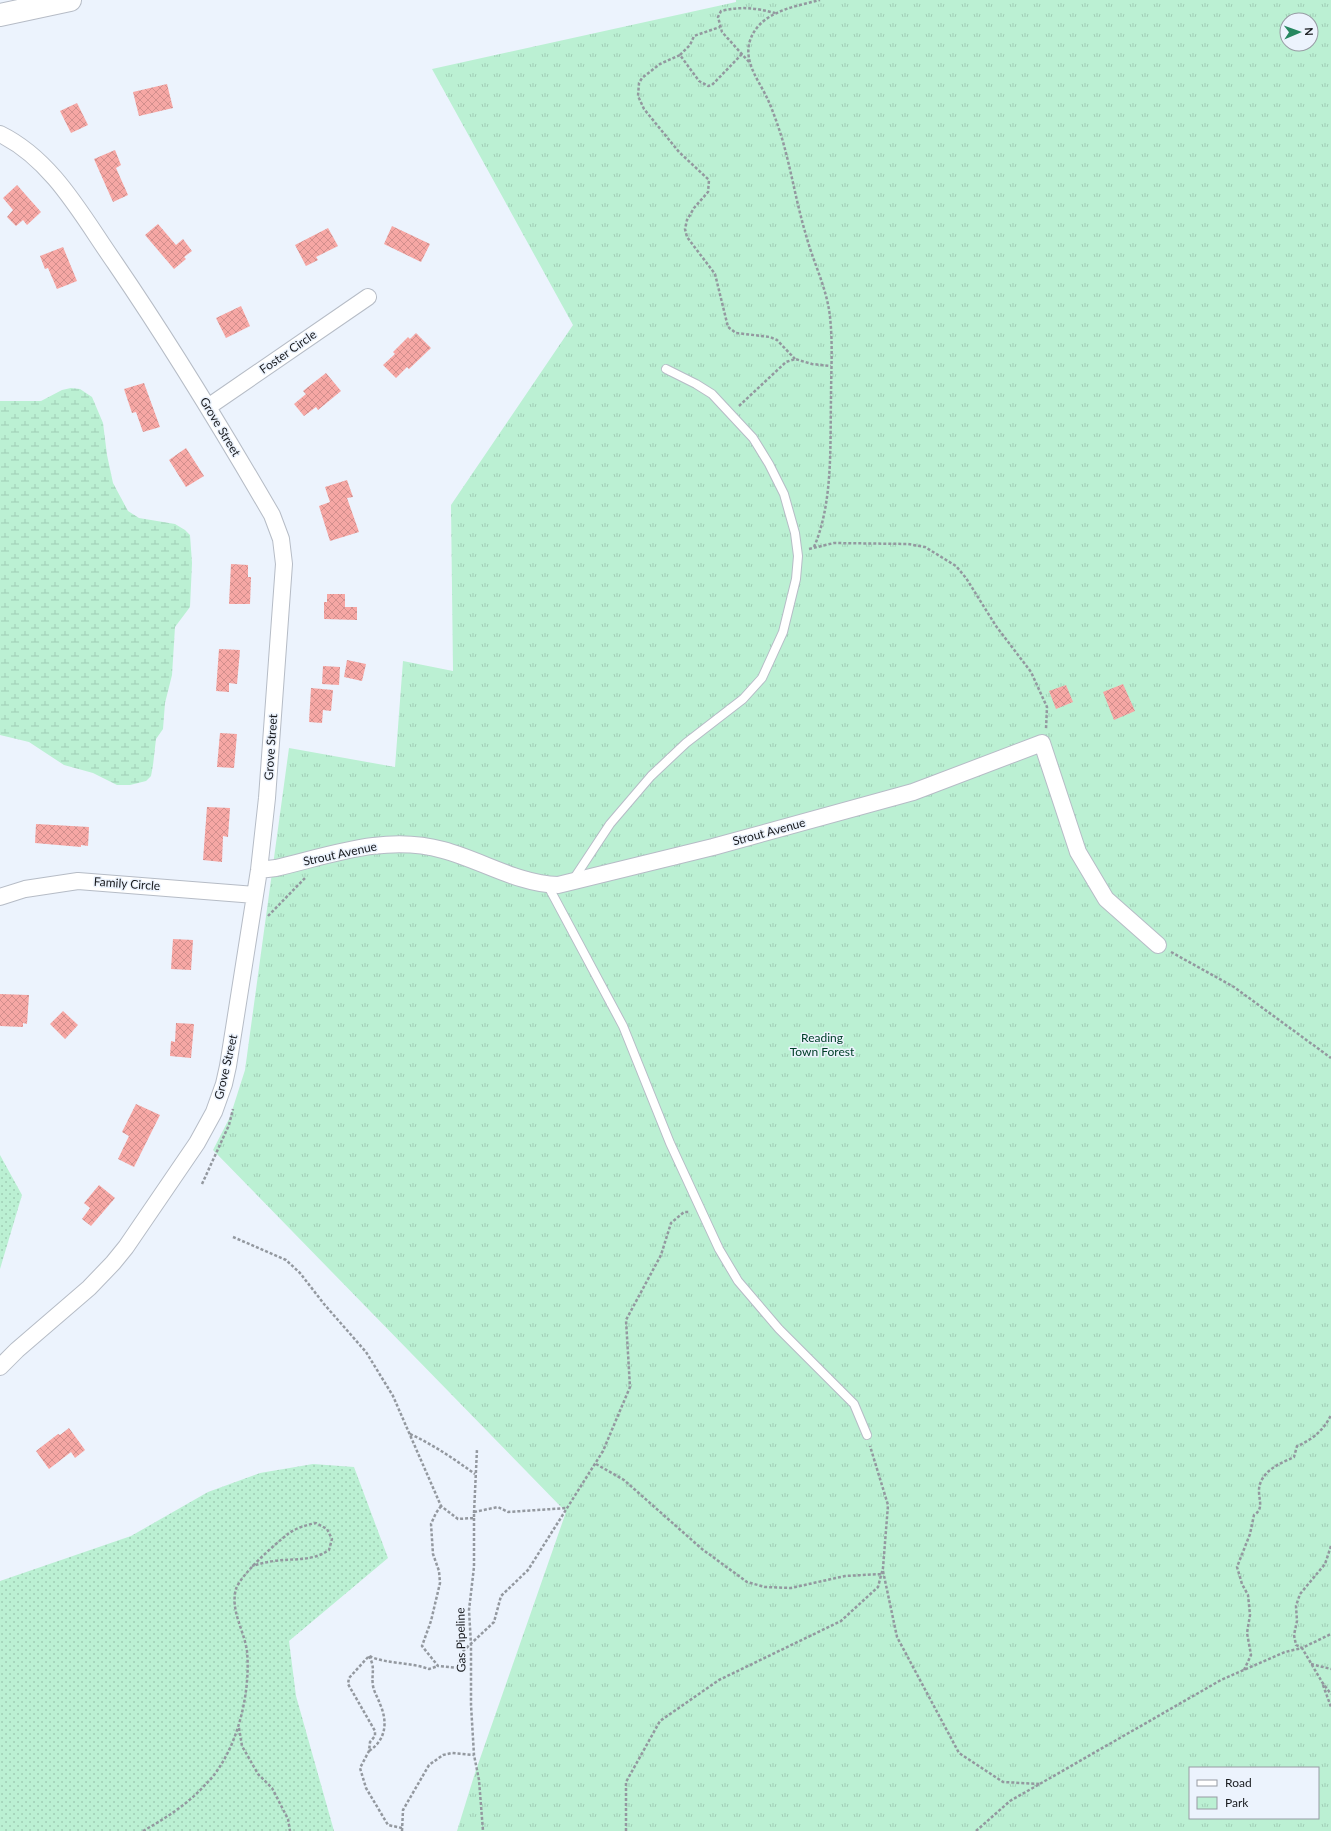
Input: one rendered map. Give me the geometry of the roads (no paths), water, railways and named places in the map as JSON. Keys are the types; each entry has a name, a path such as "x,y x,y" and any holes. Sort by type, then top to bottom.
{"highway":[{"path":"0,15 70,0"}],"street":[{"name":"Grove Street","path":"0,134 21,146 45,166 162,332 272,514 281,539 283,552 283,583 267,798 259,870 228,1066 219,1100 208,1125 185,1161 113,1263 89,1288 17,1350 0,1367"},
{"name":"Foster Circle","path":"208,407 368,298"},
{"name":"Strout Avenue","path":"259,870 276,868 375,845 415,844 475,859 517,877 558,885 713,847 913,792 1042,743 1078,852 1106,899 1158,945"},
{"name":"Family Circle","path":"0,897 25,890 78,881 255,895"}],"lane":[{"path":"572,881 610,824 651,776 686,743 743,699 762,678 783,632 791,605 798,556 795,533 784,494 769,464 753,438 712,394 666,369"},
{"path":"547,884 623,1026 670,1143 719,1249 738,1281 779,1329 854,1404 867,1435"}],"park label":[{"name":"Reading Town Forest","path":"822,1045"}]}
